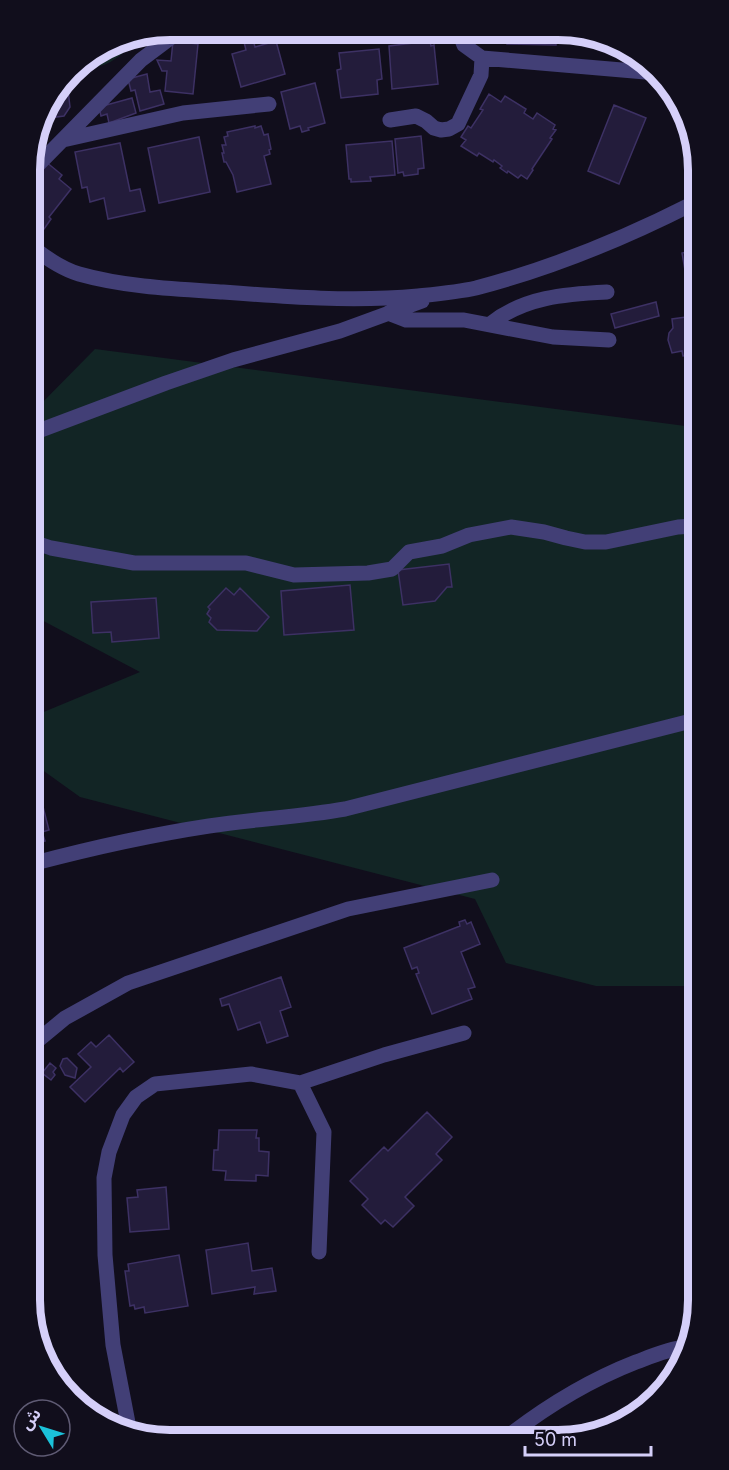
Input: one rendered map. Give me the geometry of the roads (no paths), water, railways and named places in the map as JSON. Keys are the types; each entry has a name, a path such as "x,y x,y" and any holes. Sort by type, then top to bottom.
{"street":[{"path":"41,162 141,60 168,40"},
{"path":"462,40 464,45 482,58 643,72"},
{"path":"390,120 416,116 441,130 458,124 481,75 482,58"},
{"path":"63,140 183,113 269,104"},
{"path":"41,254 77,274 121,282 333,299 388,298 441,294 476,288 594,248 644,228 688,206"},
{"path":"490,324 504,313 532,301 568,294 607,292"},
{"path":"41,430 177,379 233,360 339,331 441,294"},
{"path":"388,313 406,320 464,320 553,337 609,340"},
{"path":"41,545 134,563 246,562 294,575 369,573 392,569 409,552 442,546 469,535 511,527 585,542 606,542 688,526"},
{"path":"40,861 78,851 208,826 318,815 688,722"},
{"path":"40,1039 66,1018 128,983 348,909 492,880"},
{"path":"128,1422 113,1345 105,1233 104,1178 109,1152 123,1115 136,1096 155,1084 251,1074 300,1083 384,1055 464,1033"},
{"path":"300,1083 324,1132 318,1252"},
{"path":"516,1430 546,1407 615,1370 658,1353 679,1348"}]}
